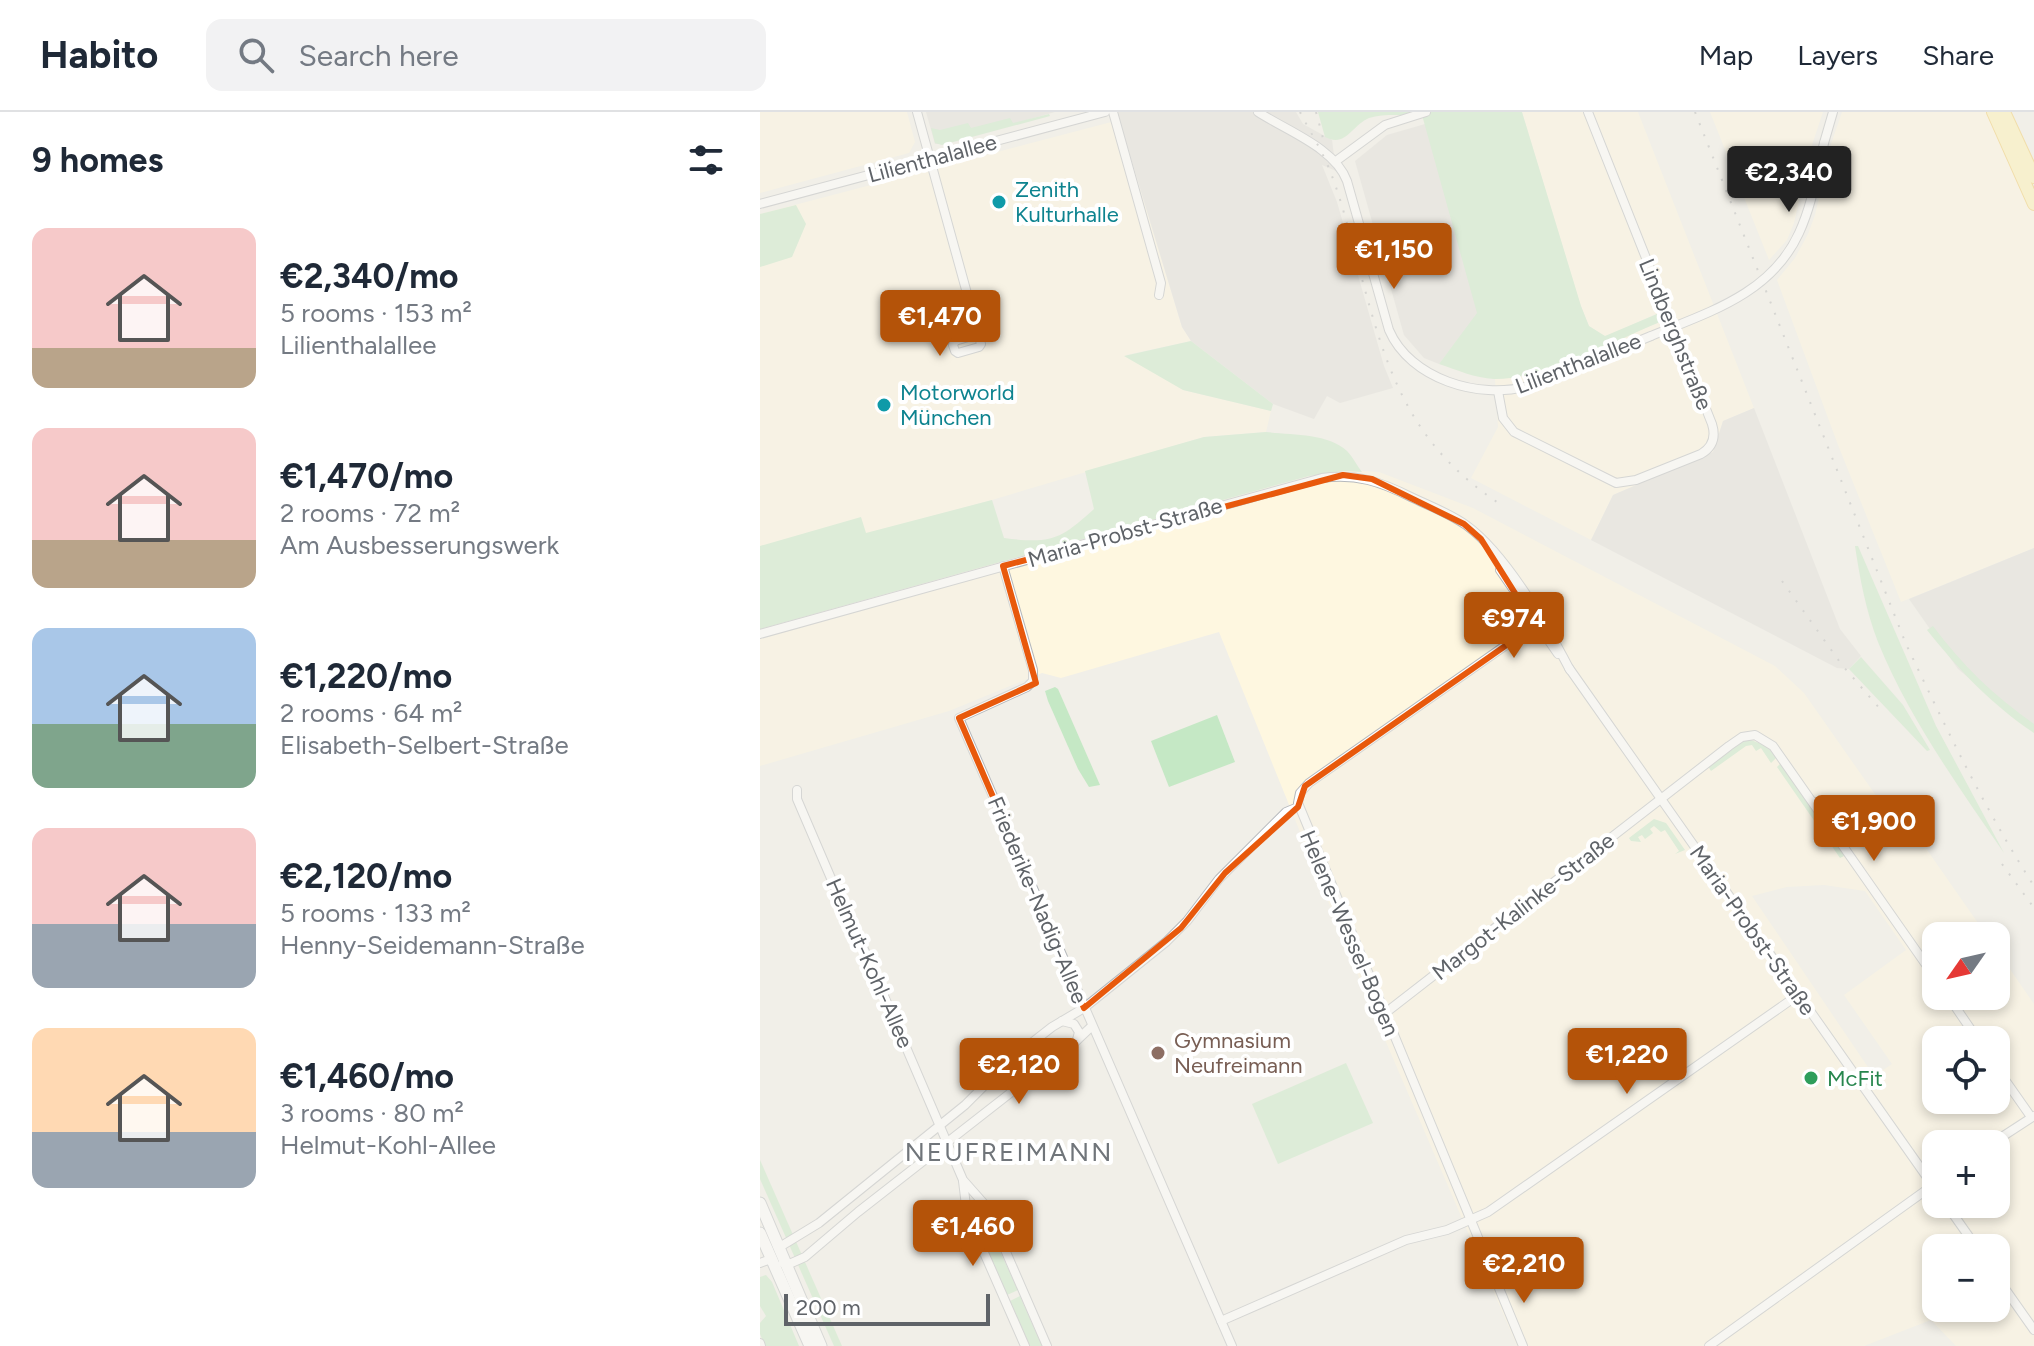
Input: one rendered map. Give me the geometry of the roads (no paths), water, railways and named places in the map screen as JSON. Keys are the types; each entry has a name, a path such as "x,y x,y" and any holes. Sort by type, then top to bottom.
{"main road":[{"path":"1993,112 2034,204"},
{"path":"2004,112 2034,177"},
{"path":"760,1203 821,1346"},
{"path":"760,1233 766,1261 810,1346"}],"street":[{"path":"917,112 981,344 958,353 953,345 955,341 978,334"},
{"name":"Lilienthalallee","path":"760,204 1105,112"},
{"path":"1113,112 1161,283 1159,295"},
{"path":"1258,112 1336,161 1385,125 1426,112"},
{"name":"Lindberghstraße","path":"1498,391 1503,418 1514,432 1616,483 1636,480 1701,454 1713,442 1712,424 1588,112"},
{"name":"Lilienthalallee","path":"1336,161 1347,181 1386,322 1400,349 1414,364 1432,374 1470,387 1498,391 1528,386 1736,301 1771,274 1801,229 1833,112"},
{"name":"Maria-Probst-Straße","path":"760,634 1322,478 1343,475 1372,479 1396,489 1447,513 1481,539 1497,557 1570,670 1922,1168"},
{"name":"Friederike-Nadig-Allee","path":"1003,566 1033,670 1033,681 1027,687 959,718 1232,1346"},
{"name":"Helene-Wessel-Bogen","path":"1523,1346 1298,807 1300,793 1309,783 1539,623"},
{"name":"Margot-Kalinke-Straße","path":"1384,1014 1742,737 1755,735 1767,741 1922,959"},
{"name":"Helmut-Kohl-Allee","path":"797,790 797,799 963,1180 967,1214 1025,1346"},
{"path":"766,1261 779,1246 812,1228 940,1125 1008,1062 1061,1021 1084,1008 1174,935 1230,868 1286,812 1298,807"},
{"path":"1221,1321 1406,1240 1471,1220 1507,1199 1798,995"},
{"path":"1061,1021 1074,1024 1079,1032 1077,1040"},
{"path":"766,1261 787,1265 805,1257 1092,1026"},
{"path":"1008,1062 1019,1086"},
{"path":"2010,1086 2032,1116 2010,1131"},
{"name":"Helmut-Kohl-Allee","path":"963,1180 986,1206 1047,1346"},
{"path":"1709,1346 1922,1195"},
{"path":"2010,1296 2034,1330"}],"railway":[{"path":"1300,112 1335,184 1373,320 1399,389 1438,450 1466,478 1500,504"},
{"path":"1316,112 1324,142"},
{"path":"1695,112 1906,644 1982,798 2034,886"},
{"path":"1782,581 1842,665 1881,710"},
{"path":"2002,864 2034,908"}],"place":[{"name":"Zenith Kulturhalle","path":"999,202"},
{"name":"Motorworld München","path":"884,405"},
{"name":"Gymnasium Neufreimann","path":"1158,1053"},
{"name":"McFit","path":"1811,1078"}],"district":[{"name":"NEUFREIMANN","path":"1009,1152"}]}
